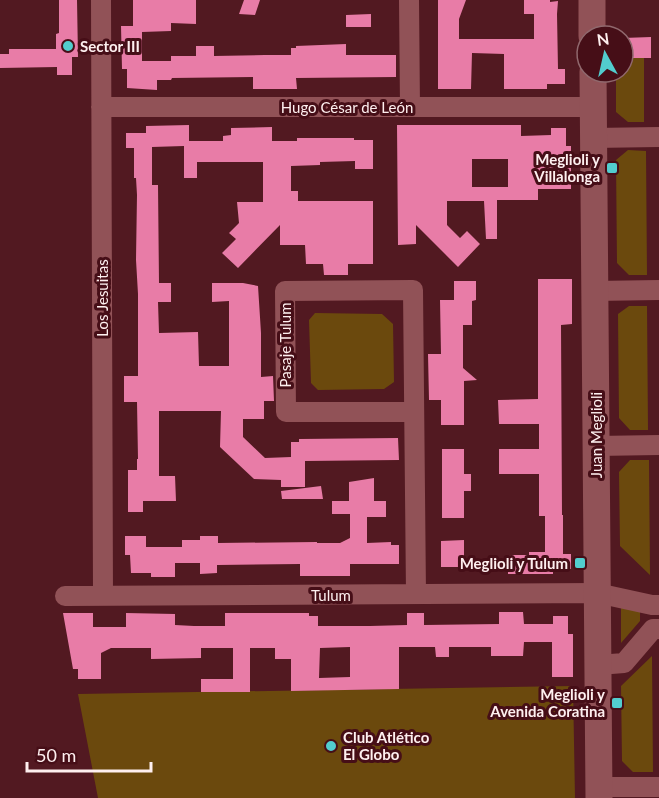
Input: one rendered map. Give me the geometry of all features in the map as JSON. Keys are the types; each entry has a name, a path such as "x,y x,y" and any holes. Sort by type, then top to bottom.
{"main road":[{"path":"592,0 592,24"},
{"name":"Juan Meglioli","path":"593,84 599,793"}],"street":[{"name":"Los Jesuitas","path":"101,0 103,596"},
{"path":"410,0 410,107"},
{"name":"Hugo César de León","path":"101,107 593,107"},
{"path":"593,138 659,137"},
{"name":"Pasaje Tulum","path":"414,412 286,412 285,291 413,290 416,594"},
{"path":"594,291 659,290"},
{"path":"596,446 659,445"},
{"name":"Tulum","path":"65,597 597,593 656,605"},
{"path":"598,665 624,663 656,629 656,605"},
{"path":"599,793 659,787"}],"shaded area":[{"path":"635,58 644,58 644,122 628,122 616,112 616,84 635,84"},
{"path":"628,150 646,151 647,275 629,275 617,263 616,160"},
{"path":"629,306 647,306 648,430 630,430 619,418 618,314"},
{"path":"315,313 382,314 393,324 394,382 384,389 318,390 311,383 309,320"},
{"path":"630,460 649,460 650,575 620,546 619,472"},
{"path":"621,603 640,612 640,621 621,643"},
{"path":"652,656 653,772 633,772 622,761 621,686"},
{"name":"Club Atlético El Globo","path":"573,686 575,798 98,798 78,694"}],"building":[{"name":"Sector III","path":"59,0 77,0 78,57 72,57 72,75 57,75 57,67 0,68 0,54 9,54 9,49 56,49 56,34 59,33"},
{"path":"133,0 196,0 196,24 171,23 171,31 142,32 142,61 171,61 171,56 196,56 196,46 214,46 214,56 291,55 291,48 296,48 296,46 346,44 346,55 396,55 396,77 296,78 297,89 253,89 253,77 172,78 171,80 157,80 157,90 127,88 127,69 122,69 121,26 133,26"},
{"path":"244,0 260,0 255,15 239,14"},
{"path":"438,0 466,0 459,19 459,39 534,39 534,14 524,14 524,0 558,1 558,69 565,69 565,84 547,84 547,89 504,89 504,54 472,53 471,89 438,89"},
{"path":"371,14 371,27 346,27 346,15"},
{"path":"651,37 651,58 635,58 635,38"},
{"path":"189,125 189,141 223,141 223,136 231,135 231,128 272,127 272,141 297,141 297,138 373,140 373,169 355,169 355,161 291,166 291,191 298,191 298,201 373,201 373,264 348,264 348,275 324,275 323,264 306,264 305,245 280,245 280,225 238,268 222,253 236,239 229,233 239,223 237,202 263,202 263,162 197,162 197,178 184,178 184,146 152,147 152,185 158,185 159,283 171,283 171,302 158,302 159,333 198,332 199,366 229,366 229,301 212,302 212,283 243,283 258,286 261,377 273,376 274,401 264,401 264,419 243,419 243,437 265,458 291,457 291,442 299,442 299,439 398,438 399,460 305,461 305,487 281,487 281,480 254,479 220,447 221,411 159,411 159,476 175,476 176,501 143,501 143,512 128,512 128,470 137,470 138,459 137,402 124,402 124,376 138,376 138,294 134,148 126,148 126,133 146,133 146,126"},
{"path":"397,125 521,125 521,136 551,135 551,128 566,128 566,146 571,146 571,189 538,189 538,200 497,200 497,239 486,239 484,201 447,201 447,225 460,238 467,231 480,244 458,267 416,225 416,244 398,245","holes":["472,159 508,159 508,187 472,187"]},
{"path":"538,279 572,279 572,324 561,325 563,554 571,554 571,569 553,569 553,574 508,574 508,555 545,552 545,516 539,516 539,474 499,474 499,449 539,449 539,424 499,424 498,400 538,399"},
{"path":"454,281 476,281 476,300 472,301 472,325 463,325 463,368 477,380 464,381 464,425 441,425 441,400 429,400 428,354 441,354 440,300 454,300"},
{"path":"442,449 464,449 464,474 471,474 471,491 464,491 464,518 442,518"},
{"path":"374,478 374,501 386,501 386,517 367,517 367,543 391,542 391,545 399,545 399,564 350,564 350,576 300,576 300,564 217,565 217,573 200,574 200,563 175,563 175,577 151,577 151,573 131,573 130,555 125,555 125,536 146,536 146,547 182,547 182,540 200,540 200,536 218,536 218,543 340,543 350,538 350,514 332,514 332,501 349,501 349,482"},
{"path":"321,486 323,499 282,499 281,491"},
{"path":"464,540 464,567 441,567 441,541"},
{"path":"499,612 523,612 524,624 553,624 553,616 568,616 568,634 573,634 573,677 552,677 552,642 524,642 523,656 491,656 491,647 449,647 449,657 436,657 435,647 399,647 399,689 291,691 291,659 275,659 275,648 250,648 250,692 201,692 201,679 233,679 233,648 201,648 201,658 151,659 151,648 111,648 101,653 101,679 78,679 78,669 73,669 63,613 93,613 93,627 126,627 126,613 175,614 175,625 194,626 225,626 225,613 309,613 309,616 318,616 318,626 407,625 407,613 424,613 424,625 499,624","holes":["350,647 350,677 319,678 320,648"]}],"place":[{"name":"Sector III","path":"68,46"},
{"name":"Meglioli y Villalonga","path":"612,168"},
{"name":"Meglioli y Tulum","path":"580,563"},
{"name":"Meglioli y Avenida Coratina","path":"617,703"},
{"name":"Club Atlético El Globo","path":"331,746"}]}
